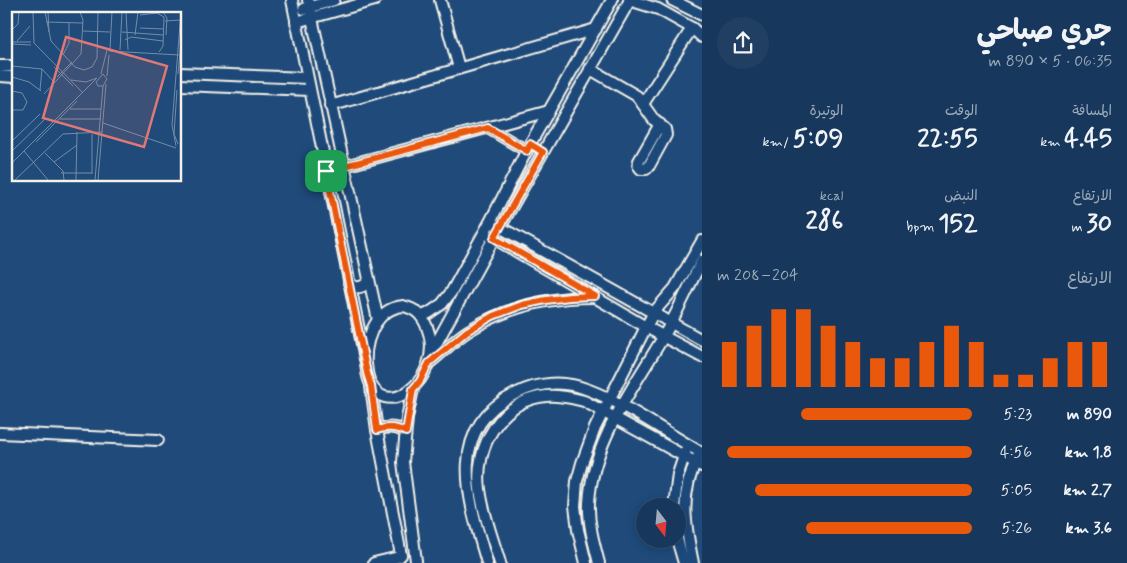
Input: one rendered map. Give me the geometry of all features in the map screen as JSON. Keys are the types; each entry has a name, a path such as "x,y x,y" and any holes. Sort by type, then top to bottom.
{"street":[{"path":"292,0 371,386 399,558"},
{"path":"295,17 310,8 334,0"},
{"path":"310,8 375,0"},
{"path":"440,0 459,68"},
{"path":"422,316 436,309 448,298 528,148 612,0"},
{"path":"371,386 377,393 386,398 395,398 413,389 423,377 430,358 500,227 630,0 658,9 692,28 702,37"},
{"path":"672,0 687,4 702,15"},
{"path":"310,8 378,320"},
{"path":"643,104 692,28"},
{"path":"330,106 596,29"},
{"path":"590,69 637,96 648,113 660,124"},
{"path":"181,73 307,78"},
{"path":"181,84 310,90"},
{"path":"326,171 550,111"},
{"path":"488,128 528,148 543,152"},
{"path":"490,222 702,340"},
{"path":"484,233 646,327 702,357"},
{"path":"586,563 578,530 575,506 577,481 588,445 654,312 669,297 702,241"},
{"path":"599,563 591,528 589,504 598,456 615,418 672,323 702,261"},
{"path":"349,283 356,288 360,288 369,280"},
{"path":"430,358 467,331 493,316 522,305 570,297 595,296"},
{"path":"448,298 452,304 458,304"},
{"path":"365,359 371,332 378,320 388,309 403,306 422,316 429,332 430,358"},
{"path":"487,563 468,486 467,460 472,438 482,420 509,397 526,388 543,384 566,384 588,389 701,452 699,464 688,484 685,506 686,529 693,563"},
{"path":"413,389 406,432 403,471 416,562"},
{"path":"500,563 480,488 479,467 482,449 490,432 502,418 514,408 529,400 544,396 565,396 584,401 699,464"},
{"path":"377,430 394,427 406,432"},
{"path":"0,433 158,440"},
{"path":"675,498 678,474 688,445"},
{"path":"680,548 684,563"},
{"path":"379,562 410,554 416,562"}],"route":[{"path":"488,128 527,151 530,144 543,152 494,238 595,296 570,297 522,305 493,316 467,331 429,363 426,372 413,389 406,432 394,427 377,430 371,386 326,171 488,128"}]}
